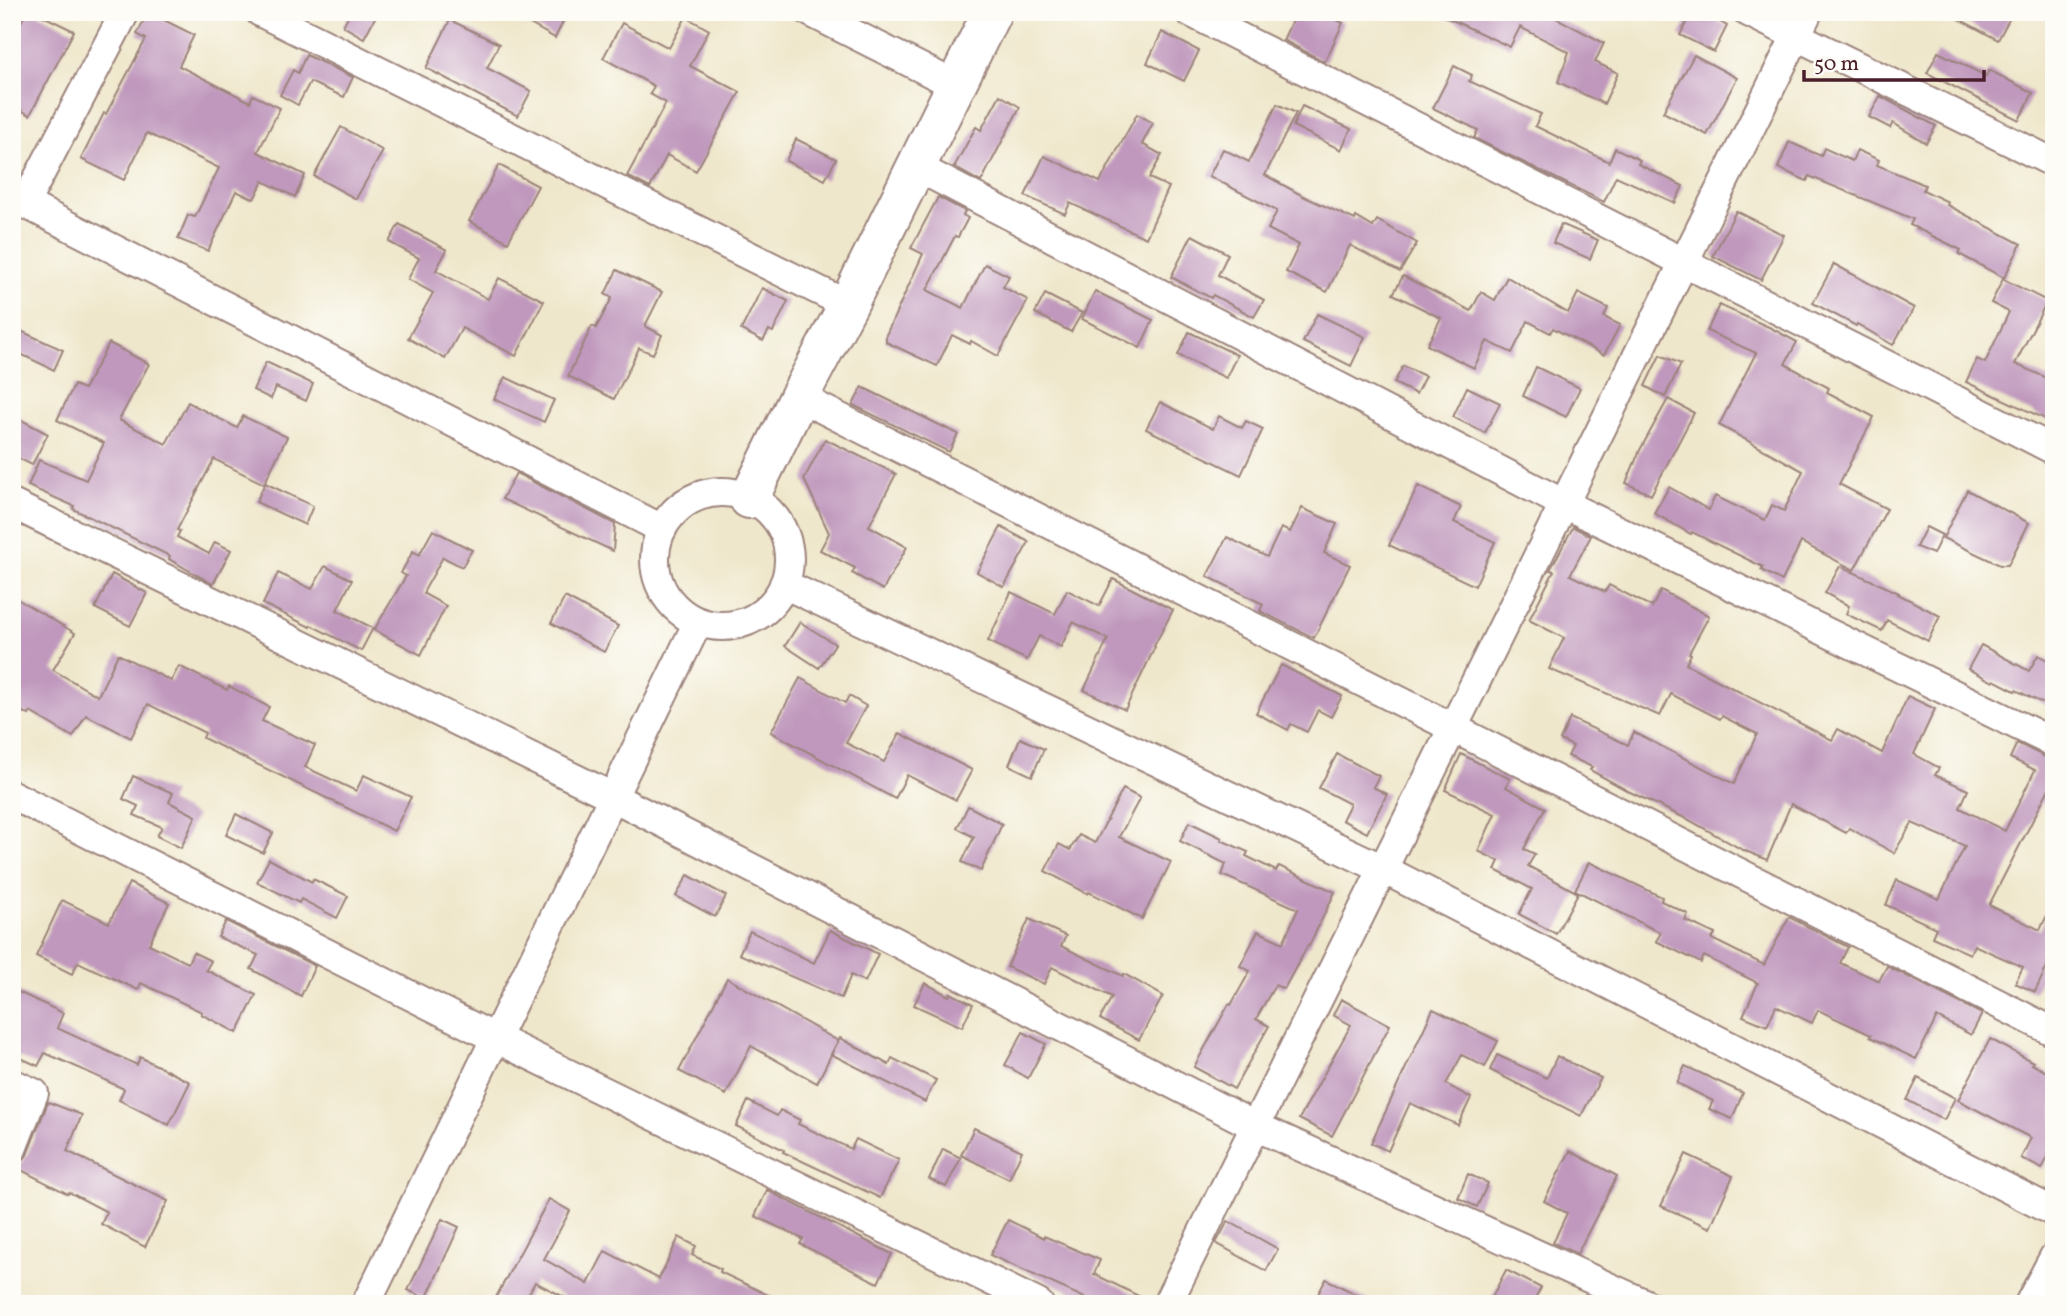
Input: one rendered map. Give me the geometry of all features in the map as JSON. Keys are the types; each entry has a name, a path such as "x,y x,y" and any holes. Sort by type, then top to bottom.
{"street":[{"path":"125,12 19,200 662,529"},
{"path":"260,12 848,305"},
{"path":"810,12 955,85"},
{"path":"749,499 992,12"},
{"path":"1191,12 2054,450"},
{"path":"1748,12 1802,24 2054,163"},
{"path":"1167,1304 1802,24"},
{"path":"915,166 1564,504 2054,743"},
{"path":"799,397 2054,1032"},
{"path":"733,494 749,499 764,508 783,534 788,551 784,584 768,608 756,617 727,626 698,622 671,604 657,575 655,560 662,529 684,504 700,496 733,494"},
{"path":"12,504 613,797 1255,1126 1646,1304"},
{"path":"784,584 1383,869 2054,1212"},
{"path":"366,1304 698,622"},
{"path":"12,795 495,1038 1039,1304"},
{"path":"12,1083 34,1093 12,1149"},
{"path":"2029,1304 2054,1257"}],"building":[{"path":"26,12 35,12 74,31 30,115 12,106 12,41"},
{"path":"148,12 194,35 179,66 250,102 253,95 280,108 258,152 305,175 295,197 263,181 254,199 236,191 208,251 178,239 188,215 195,217 219,168 147,133 124,180 81,159 146,39 137,34"},
{"path":"350,12 378,12 364,38 343,26"},
{"path":"509,12 568,12 555,38"},
{"path":"1296,12 1321,12 1343,23 1325,62 1283,40"},
{"path":"1435,12 1545,12 1604,43 1595,62 1618,73 1604,104 1558,82 1569,52 1520,27 1510,47"},
{"path":"1692,12 1702,12 1727,26 1714,52 1680,35"},
{"path":"1946,12 2013,12 1998,40"},
{"path":"686,17 709,30 690,66 740,92 696,171 667,155 650,188 627,176 666,103 650,94 654,86 603,58 622,23 669,48"},
{"path":"450,20 499,44 487,68 531,91 518,116 426,68"},
{"path":"1162,32 1199,51 1184,81 1147,63"},
{"path":"1938,52 1986,76 1989,70 2033,93 2019,120 1927,73"},
{"path":"306,55 353,77 344,97 310,82 298,105 280,95 293,70 298,73"},
{"path":"1694,55 1737,78 1707,135 1663,112"},
{"path":"1454,66 1472,75 1469,81 1541,114 1535,126 1609,162 1615,148 1640,160 1638,164 1683,186 1675,203 1616,176 1604,202 1474,138 1478,130 1433,108"},
{"path":"1000,95 1020,107 981,182 954,167 976,127 981,130"},
{"path":"1880,96 1936,126 1926,143 1893,123 1890,128 1869,117"},
{"path":"1277,104 1296,113 1265,175 1355,220 1356,217 1373,227 1377,220 1417,243 1400,272 1350,245 1327,292 1286,272 1299,245 1268,229 1277,211 1209,176 1223,149 1249,162"},
{"path":"1302,106 1351,129 1341,150 1293,126"},
{"path":"1137,114 1153,123 1142,144 1162,155 1149,178 1169,187 1146,238 1070,203 1065,214 1025,196 1044,156 1100,182"},
{"path":"341,127 383,151 356,199 314,176"},
{"path":"796,139 836,159 825,180 786,161"},
{"path":"1789,142 1821,156 1824,148 1852,161 1857,150 1879,160 1877,165 1925,185 1923,190 1948,202 1947,205 2021,244 2004,278 1959,254 1961,250 1910,225 1913,219 1809,176 1807,181 1778,168"},
{"path":"499,165 538,186 508,242 469,221"},
{"path":"938,197 965,211 963,215 968,218 958,237 955,236 927,290 963,308 985,264 1009,276 1003,287 1028,300 998,356 971,341 970,344 952,335 937,366 886,342 886,335 923,254 911,248"},
{"path":"1736,211 1784,235 1761,280 1713,256"},
{"path":"399,224 447,250 436,270 488,299 499,278 544,301 516,356 462,328 445,359 408,338 433,293 408,279 419,258 389,242"},
{"path":"1561,224 1598,240 1590,259 1553,243"},
{"path":"1192,235 1228,254 1218,275 1264,300 1254,317 1171,277"},
{"path":"1834,264 1914,308 1893,345 1813,303"},
{"path":"617,270 662,292 645,326 662,335 653,354 639,348 614,399 568,376 592,326 596,328 612,298 605,294"},
{"path":"1403,276 1471,311 1481,292 1495,300 1507,277 1568,313 1578,293 1608,308 1604,317 1620,325 1604,355 1553,328 1550,333 1528,321 1512,353 1487,341 1474,368 1427,345 1441,318 1393,294"},
{"path":"2003,279 2047,301 2015,364 2054,381 2054,423 1966,382 1977,359 1985,363 2009,312 1991,303"},
{"path":"762,288 788,301 773,332 769,330 763,341 741,330"},
{"path":"1095,291 1153,320 1140,348 1082,319"},
{"path":"1045,294 1082,313 1071,332 1035,313"},
{"path":"1719,305 1797,342 1785,364 1829,388 1827,392 1874,417 1839,484 1887,509 1854,570 1801,542 1782,581 1761,570 1763,567 1692,532 1691,534 1654,513 1669,487 1709,510 1715,496 1765,520 1772,505 1784,511 1803,471 1719,425 1756,353 1707,331"},
{"path":"1317,314 1365,337 1351,366 1303,342"},
{"path":"12,327 63,350 54,370 12,350"},
{"path":"1189,332 1237,355 1226,378 1178,355"},
{"path":"109,343 149,364 119,420 166,444 188,402 237,428 243,416 287,437 264,484 214,459 177,530 180,531 177,537 209,554 215,542 231,550 213,584 169,559 170,556 73,509 74,506 28,486 39,460 86,480 104,443 57,420 74,385 84,389"},
{"path":"1660,355 1681,364 1665,397 1645,386"},
{"path":"266,362 313,384 306,401 276,387 271,399 253,390"},
{"path":"1403,366 1425,376 1416,394 1394,383"},
{"path":"1536,367 1580,388 1566,417 1523,396"},
{"path":"505,377 554,400 544,422 494,399"},
{"path":"862,387 958,434 949,452 853,405"},
{"path":"1467,387 1500,403 1485,433 1453,417"},
{"path":"1668,399 1694,413 1651,495 1626,483 1640,450"},
{"path":"1160,402 1213,429 1219,416 1242,428 1246,421 1263,429 1241,475 1146,429"},
{"path":"12,415 48,434 32,465 12,455"},
{"path":"825,439 896,474 869,526 907,547 883,590 852,573 855,568 820,550 829,533 804,479"},
{"path":"516,473 615,524 613,551 502,499"},
{"path":"265,483 313,506 305,525 256,502"},
{"path":"1418,486 1461,507 1454,522 1495,542 1475,586 1389,545"},
{"path":"1967,490 2029,523 2008,565 2000,565 1943,538"},
{"path":"1302,508 1337,524 1324,553 1350,565 1314,638 1260,611 1263,604 1207,576 1227,537 1267,557 1281,528 1290,532"},
{"path":"1001,527 1029,542 1004,587 977,572"},
{"path":"1573,527 1591,536 1570,575 1605,592 1609,585 1652,607 1661,590 1709,616 1686,664 1832,740 1838,729 1882,753 1908,696 1935,709 1914,754 1939,768 1935,775 1968,790 1960,808 2005,831 2035,770 2010,758 2017,743 2054,759 2054,779 1989,905 2040,930 2054,901 2054,952 2035,992 2015,983 2023,967 1974,945 1970,954 1932,937 1936,928 1886,905 1897,880 1939,899 1965,846 1912,823 1894,853 1849,828 1846,833 1791,804 1767,860 1628,791 1590,770 1592,767 1568,756 1573,746 1560,740 1570,718 1628,745 1634,732 1734,784 1757,734 1671,694 1660,716 1549,669 1564,638 1529,620 1554,571 1550,570"},
{"path":"1926,527 1942,535 1933,554 1916,547"},
{"path":"433,530 472,550 462,567 443,557 424,591 424,594 446,606 421,655 374,630 406,576 401,573 413,551 419,555"},
{"path":"325,566 352,580 337,610 373,628 361,651 263,604 278,573 312,589"},
{"path":"1840,566 1899,593 1940,616 1928,641 1887,620 1882,631 1846,614 1849,606 1825,593"},
{"path":"112,574 147,593 130,626 95,608"},
{"path":"1113,579 1173,610 1125,710 1084,690 1108,639 1073,622 1061,647 1039,636 1027,660 988,641 1011,592 1055,614 1067,590 1099,606"},
{"path":"12,596 75,633 53,670 98,696 118,654 171,681 179,666 227,690 229,686 269,707 262,721 315,745 305,767 356,791 364,775 411,797 394,831 203,738 205,733 148,704 131,738 86,715 73,737 30,712 29,715 12,706"},
{"path":"565,597 618,626 604,652 551,623"},
{"path":"800,622 835,644 819,668 785,646"},
{"path":"1981,645 2029,671 2038,655 2054,663 2054,709 1968,669"},
{"path":"1281,665 1342,696 1331,717 1318,710 1307,732 1291,724 1288,730 1256,713"},
{"path":"800,678 845,703 849,696 866,706 846,743 884,762 900,733 972,770 956,800 907,775 895,799 771,732"},
{"path":"1020,738 1044,749 1032,776 1009,765"},
{"path":"1337,754 1379,776 1373,787 1387,794 1367,833 1342,820 1350,804 1319,788"},
{"path":"1461,754 1510,779 1506,787 1545,808 1524,849 1535,854 1528,866 1578,893 1556,934 1519,914 1532,889 1495,870 1499,861 1478,851 1495,814 1445,790"},
{"path":"133,776 173,793 169,802 196,816 181,848 157,836 162,827 134,815 138,806 123,799"},
{"path":"1123,789 1140,798 1119,837 1171,862 1142,919 1045,871 1059,844 1070,850 1079,835 1095,843"},
{"path":"968,806 1002,824 981,871 962,862 974,837 957,828"},
{"path":"236,814 273,833 263,853 226,835"},
{"path":"1189,822 1248,852 1246,856 1276,871 1279,866 1335,892 1309,946 1284,989 1275,985 1256,1019 1269,1026 1234,1089 1194,1067 1250,971 1240,966 1258,931 1283,943 1298,909 1222,875 1226,864 1180,841"},
{"path":"269,859 312,882 313,879 348,896 337,918 301,899 299,903 257,882"},
{"path":"1589,862 1662,897 1661,901 1688,914 1685,920 1715,934 1712,939 1764,965 1789,917 1848,947 1840,963 1879,981 1887,966 1982,1014 1971,1035 1937,1017 1916,1059 1818,1010 1812,1023 1776,1006 1767,1026 1743,1016 1758,983 1704,956 1701,963 1656,941 1661,933 1575,890"},
{"path":"688,875 726,896 715,917 676,896"},
{"path":"129,883 169,903 149,944 188,963 193,952 211,961 206,970 256,995 237,1033 201,1014 202,1012 141,983 138,990 78,962 72,974 36,956 62,900 109,923"},
{"path":"1029,919 1066,936 1061,946 1123,976 1124,974 1163,996 1139,1040 1100,1019 1112,997 1052,967 1044,984 1007,967"},
{"path":"226,921 315,966 301,996 251,969 258,955 218,937"},
{"path":"830,930 878,954 865,982 851,975 841,998 739,954 750,931 814,963"},
{"path":"727,978 838,1041 817,1083 751,1046 726,1095 679,1071"},
{"path":"925,983 949,996 950,993 973,1004 962,1027 914,1005"},
{"path":"12,989 63,1013 57,1028 137,1065 140,1057 190,1082 169,1125 119,1100 124,1089 79,1068 45,1053 38,1066 12,1054"},
{"path":"1341,999 1390,1025 1332,1136 1299,1119 1351,1025 1333,1015"},
{"path":"1433,1009 1498,1041 1485,1067 1462,1055 1446,1084 1471,1098 1458,1125 1410,1103 1388,1151 1371,1143"},
{"path":"1023,1032 1046,1044 1028,1078 1005,1065"},
{"path":"840,1038 889,1065 892,1058 936,1080 925,1102 831,1054"},
{"path":"1990,1039 2054,1076 2054,1145 2042,1169 2021,1158 2031,1138 1958,1100"},
{"path":"1497,1055 1547,1078 1557,1056 1601,1078 1581,1116 1490,1070"},
{"path":"1685,1066 1743,1093 1732,1119 1709,1109 1713,1101 1677,1083"},
{"path":"1918,1078 1955,1098 1944,1120 1907,1100"},
{"path":"748,1101 777,1116 780,1110 800,1120 798,1124 851,1149 856,1139 899,1160 880,1198 783,1152 784,1150 736,1126"},
{"path":"48,1102 82,1115 67,1151 168,1201 145,1247 101,1224 107,1212 17,1168 27,1155"},
{"path":"974,1128 1022,1151 1009,1179 961,1155"},
{"path":"943,1149 961,1158 946,1187 929,1179"},
{"path":"1570,1151 1617,1176 1577,1254 1553,1243 1567,1213 1544,1201"},
{"path":"1686,1154 1733,1176 1710,1228 1661,1206"},
{"path":"1468,1174 1488,1183 1477,1207 1458,1198"},
{"path":"767,1190 892,1254 878,1283 800,1244 803,1239 755,1216"},
{"path":"549,1199 570,1211 544,1259 588,1284 605,1251 659,1279 679,1237 696,1246 692,1255 721,1269 720,1272 787,1304 578,1304 535,1282 523,1304 508,1304 496,1297"},
{"path":"442,1219 459,1227 426,1299 408,1290"},
{"path":"1008,1220 1044,1238 1100,1260 1094,1274 1151,1304 1098,1304 990,1255"},
{"path":"1228,1221 1278,1249 1266,1271 1216,1243"},
{"path":"1506,1270 1541,1288 1532,1304 1488,1304"},
{"path":"1326,1279 1375,1304 1313,1304"}]}
